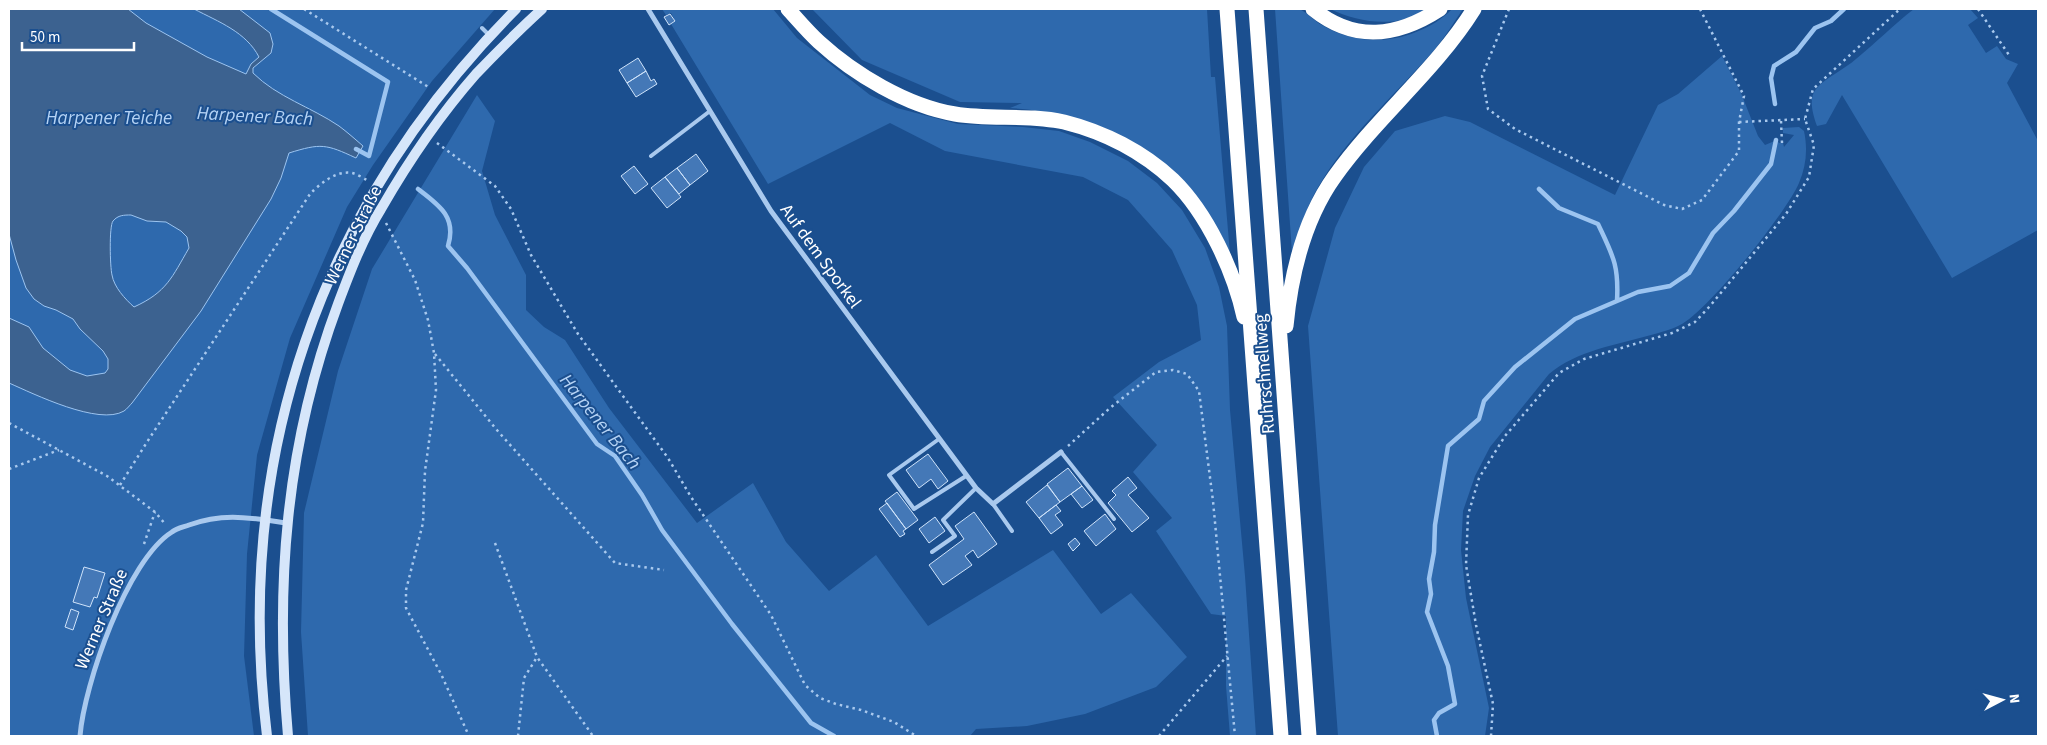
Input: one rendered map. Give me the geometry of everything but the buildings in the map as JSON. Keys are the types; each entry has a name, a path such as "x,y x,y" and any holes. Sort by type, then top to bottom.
{"highway":[{"path":"788,9 818,42 846,64 875,83 913,101 954,114 1032,118 1063,122 1105,135 1143,156 1173,180 1193,205 1227,266 1243,313 1252,358 1256,392"},
{"name":"Ruhrschnellweg","path":"1228,9 1281,736"},
{"name":"Ruhrschnellweg","path":"1256,9 1309,736"},
{"path":"1313,9 1346,29 1384,33 1421,21 1440,9"},
{"path":"1284,393 1285,336 1294,270 1304,238 1318,205 1334,177 1353,152 1405,96 1455,36 1474,9"}],"main road":[{"name":"Werner Straße","path":"268,736 261,670 259,588 264,520 281,426 303,346 338,259 376,186 412,132 486,32 516,9"},
{"name":"Werner Straße","path":"288,736 283,672 283,564 299,438 324,342 347,280 380,210 428,136 476,75 542,9"}],"street":[{"name":"Auf dem Sporkel","path":"648,9 771,211 966,476 992,504"},
{"path":"992,504 1061,452"},
{"name":"Werner Straße","path":"80,736 82,719 92,681 106,640 131,581 153,548 172,531 208,518 234,516 287,523"}],"lane":[{"path":"651,156 710,112"},
{"path":"939,439 889,475 914,509 966,476"},
{"path":"1061,452 1114,519"},
{"path":"932,552 955,536 943,520 976,488"},
{"name":"Auf dem Sporkel","path":"992,504 1012,531"}],"path":[{"path":"304,9 430,88"},
{"path":"1509,9 1482,76 1488,109 1515,129 1638,193 1664,205 1682,209 1702,200 1739,151 1739,122 1744,96 1700,9"},
{"path":"1491,736 1493,704 1476,625 1466,566 1468,515 1479,478 1505,436 1559,373 1584,359 1672,333 1695,322 1710,306 1786,214 1809,177 1814,145 1805,119 1813,88 1900,9"},
{"path":"1978,9 2009,55"},
{"path":"1739,122 1805,119"},
{"path":"1781,121 1782,143"},
{"path":"428,136 495,186 511,210 531,255 578,334 668,458 691,497 771,614 805,685 820,698 894,722 916,736"},
{"path":"120,485 162,417 310,194 334,175 352,173 376,186"},
{"path":"386,223 415,280 428,320 434,353 436,390 425,471 423,523 406,590 406,608 469,736"},
{"path":"434,353 496,429 615,563 664,570"},
{"path":"1061,452 1110,408 1156,372 1173,370 1187,374 1199,391 1213,501 1235,736"},
{"path":"9,423 84,462 120,485 155,512 172,531"},
{"path":"9,469 59,450"},
{"path":"495,543 537,657 593,736"},
{"path":"1159,736 1227,656"},
{"path":"518,736 524,678 537,657"}],"shaded area":[{"path":"9,9 495,9 432,81 373,165 347,207 290,338 257,455 247,554 244,656 254,736 9,736"},
{"path":"662,9 773,9 797,38 870,95 897,108 958,124 1023,127 1059,131 1090,142 1128,161 1157,183 1182,210 1205,248 1219,287 1227,326 1230,410 1245,576 1256,736 1230,736 1226,686 1226,616 1211,614 1156,531 1172,518 1133,472 1157,445 1113,397 1159,362 1201,340 1197,305 1172,250 1128,200 1083,177 945,151 890,123 768,184 671,24 675,21 671,13 666,15"},
{"path":"812,9 1207,9 1211,77 1215,77 1230,254 1148,152 1132,142 1116,133 1082,120 1047,112 1010,108 1022,103 960,102 862,60"},
{"path":"1275,9 1301,10 1320,24 1343,35 1367,40 1379,40 1392,39 1416,32 1436,22 1452,9 1463,9 1435,49 1362,128 1335,161 1309,206 1292,253"},
{"path":"1330,9 1426,9 1403,19 1379,22 1354,18"},
{"path":"1914,9 1970,9 1978,18 1968,25 1986,53 1997,46 2006,59 2018,64 2007,83 2038,141 2038,230 1952,278 1842,95 1826,124 1817,126 1812,107 1812,97 1820,85 1871,47"},
{"path":"1722,56 1741,93 1758,136 1765,145 1777,140 1779,143 1783,143 1784,147 1794,135 1783,133 1783,128 1799,127 1804,131 1806,145 1805,164 1792,197 1745,260 1692,316 1673,328 1598,349 1560,366 1549,374 1490,447 1475,476 1463,511 1461,550 1466,598 1489,708 1485,736 1338,736 1308,326 1335,228 1364,167 1395,131 1445,116 1470,122 1615,195 1658,105 1678,94"},
{"path":"477,95 495,121 482,171 495,215 526,275 526,310 544,327 565,340 609,408 697,523 753,483 786,542 829,591 876,555 928,626 1053,550 1101,614 1131,593 1187,657 1156,687 1085,714 1027,726 976,729 970,736 308,736 301,632 304,513 338,371 372,269"}],"water":[{"name":"Harpener Teiche","path":"9,9 128,9 146,23 207,57 246,74 251,64 259,57 253,48 231,28 194,9 239,9 270,33 273,44 271,53 253,68 253,73 273,89 339,126 363,146 356,158 323,146 289,153 281,178 271,199 201,311 132,403 124,411 113,415 83,412 66,407 9,383 9,318 29,327 43,348 70,370 87,376 105,373 108,369 108,359 103,351 80,329 73,319 44,306 34,299 26,288 9,234","holes":["124,215 131,215 147,221 166,222 181,231 187,237 189,248 168,283 154,296 134,307 120,292 113,279 110,256 112,224 115,219"]}],"waterway":[{"name":"Harpener Bach","path":"271,9 388,82 369,156 356,149"},
{"path":"1775,104 1771,78 1774,66 1796,52 1815,28 1831,21 1844,9"},
{"path":"1437,736 1434,720 1439,713 1455,704 1448,666 1427,612 1431,594 1429,579 1434,552 1435,525 1448,446 1479,419 1484,401 1515,367 1575,319 1638,292 1670,286 1689,273 1713,233 1734,211 1771,164 1776,140"},
{"name":"Harpener Bach","path":"418,189 439,206 448,219 450,227 448,246 467,268 597,444 615,456 642,495 662,530 732,624 811,723 834,736"},
{"path":"1539,189 1559,208 1598,224 1608,244 1616,269 1617,301"}]}
